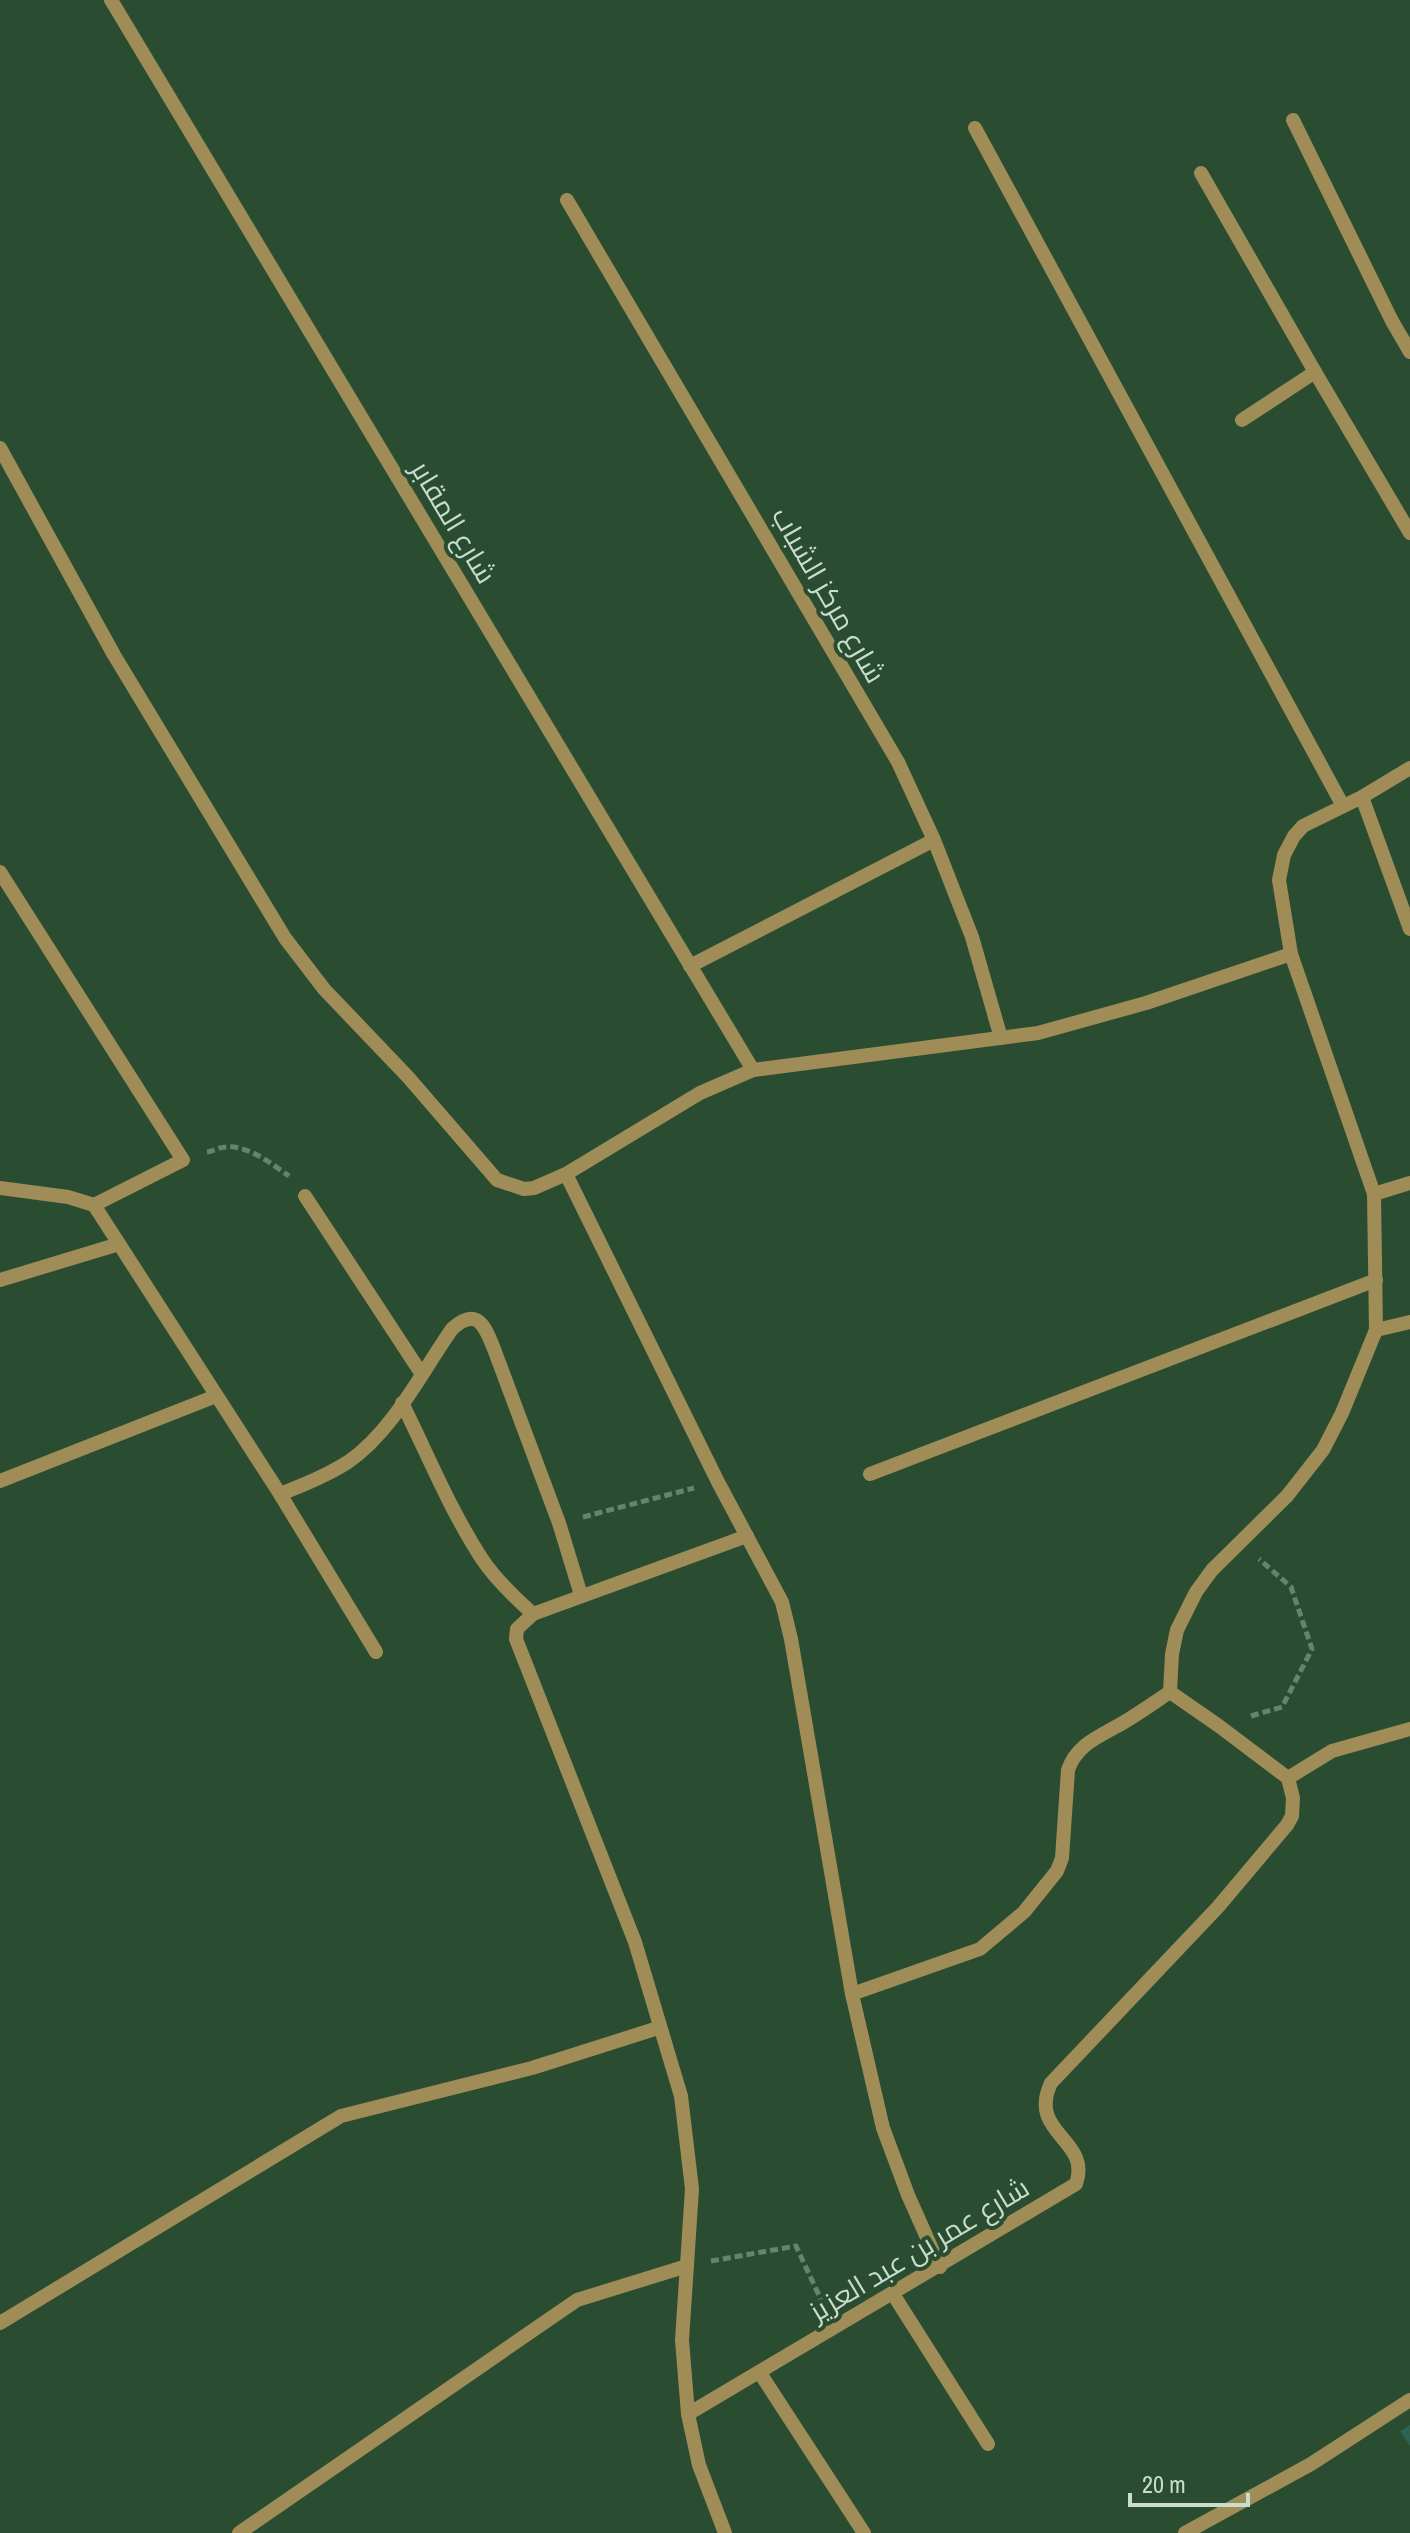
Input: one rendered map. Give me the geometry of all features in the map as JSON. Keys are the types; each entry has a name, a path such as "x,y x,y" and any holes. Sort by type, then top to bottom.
{"street":[{"name":"شارع المقابر","path":"111,0 753,1070"},
{"path":"1293,120 1410,352"},
{"path":"975,128 1343,806"},
{"path":"1201,173 1410,533"},
{"name":"شارع مركز الشباب","path":"567,200 898,762 934,840 972,937 1001,1038"},
{"path":"1242,420 1315,372"},
{"path":"0,448 114,655 285,938 316,979 408,1077 497,1180 524,1189 534,1188 566,1174 700,1093 753,1070 1038,1033 1103,1016 1291,954"},
{"path":"1170,1692 1172,1654 1184,1614 1212,1570 1287,1496 1323,1450 1342,1413 1376,1330 1374,1194 1291,954 1279,880 1284,855 1303,826 1362,797 1410,768"},
{"path":"1362,797 1410,929"},
{"path":"690,966 934,840"},
{"path":"0,872 183,1160 94,1205"},
{"path":"566,1174 718,1482 782,1602 852,1994 883,2128 940,2267"},
{"path":"1374,1194 1410,1183"},
{"path":"0,1188 68,1197 94,1205 280,1494 376,1652"},
{"path":"305,1196 421,1373"},
{"path":"0,1280 119,1244"},
{"path":"870,1474 1376,1280"},
{"path":"280,1494 316,1481 350,1461 379,1434 459,1322 471,1318 482,1323 486,1329 559,1523 581,1595"},
{"path":"1376,1330 1410,1322"},
{"path":"0,1481 216,1396"},
{"path":"402,1403 464,1530 483,1561 506,1589 533,1614"},
{"path":"725,2533 699,2465 688,2414 682,2340 692,2189 681,2096 658,2028 635,1942 518,1648 517,1629 533,1614 747,1536"},
{"path":"852,1994 980,1949 1024,1912 1057,1871 1062,1858 1068,1770 1072,1759 1090,1740 1123,1723 1170,1692"},
{"path":"1170,1692 1288,1778 1332,1751 1410,1729"},
{"name":"شارع عمر بن عبد العزيز","path":"688,2414 1076,2184 1080,2171 1077,2158 1045,2111 1045,2096 1051,2083 1218,1907 1287,1825 1292,1816 1293,1798 1288,1778"},
{"path":"0,2323 341,2116 532,2068 658,2028"},
{"path":"239,2533 577,2300 687,2266"},
{"path":"893,2294 988,2444"},
{"path":"760,2373 864,2533"},
{"path":"1185,2533 1311,2464 1410,2400"}],"path":[{"path":"183,1160 227,1147 245,1150 290,1177 305,1196"},
{"path":"559,1523 718,1482"},
{"path":"1219,1726 1282,1707 1312,1649 1291,1587 1239,1542"},
{"path":"687,2266 796,2246 835,2329"}],"building":[{"path":"1410,2425 1410,2446 1400,2431"}]}
